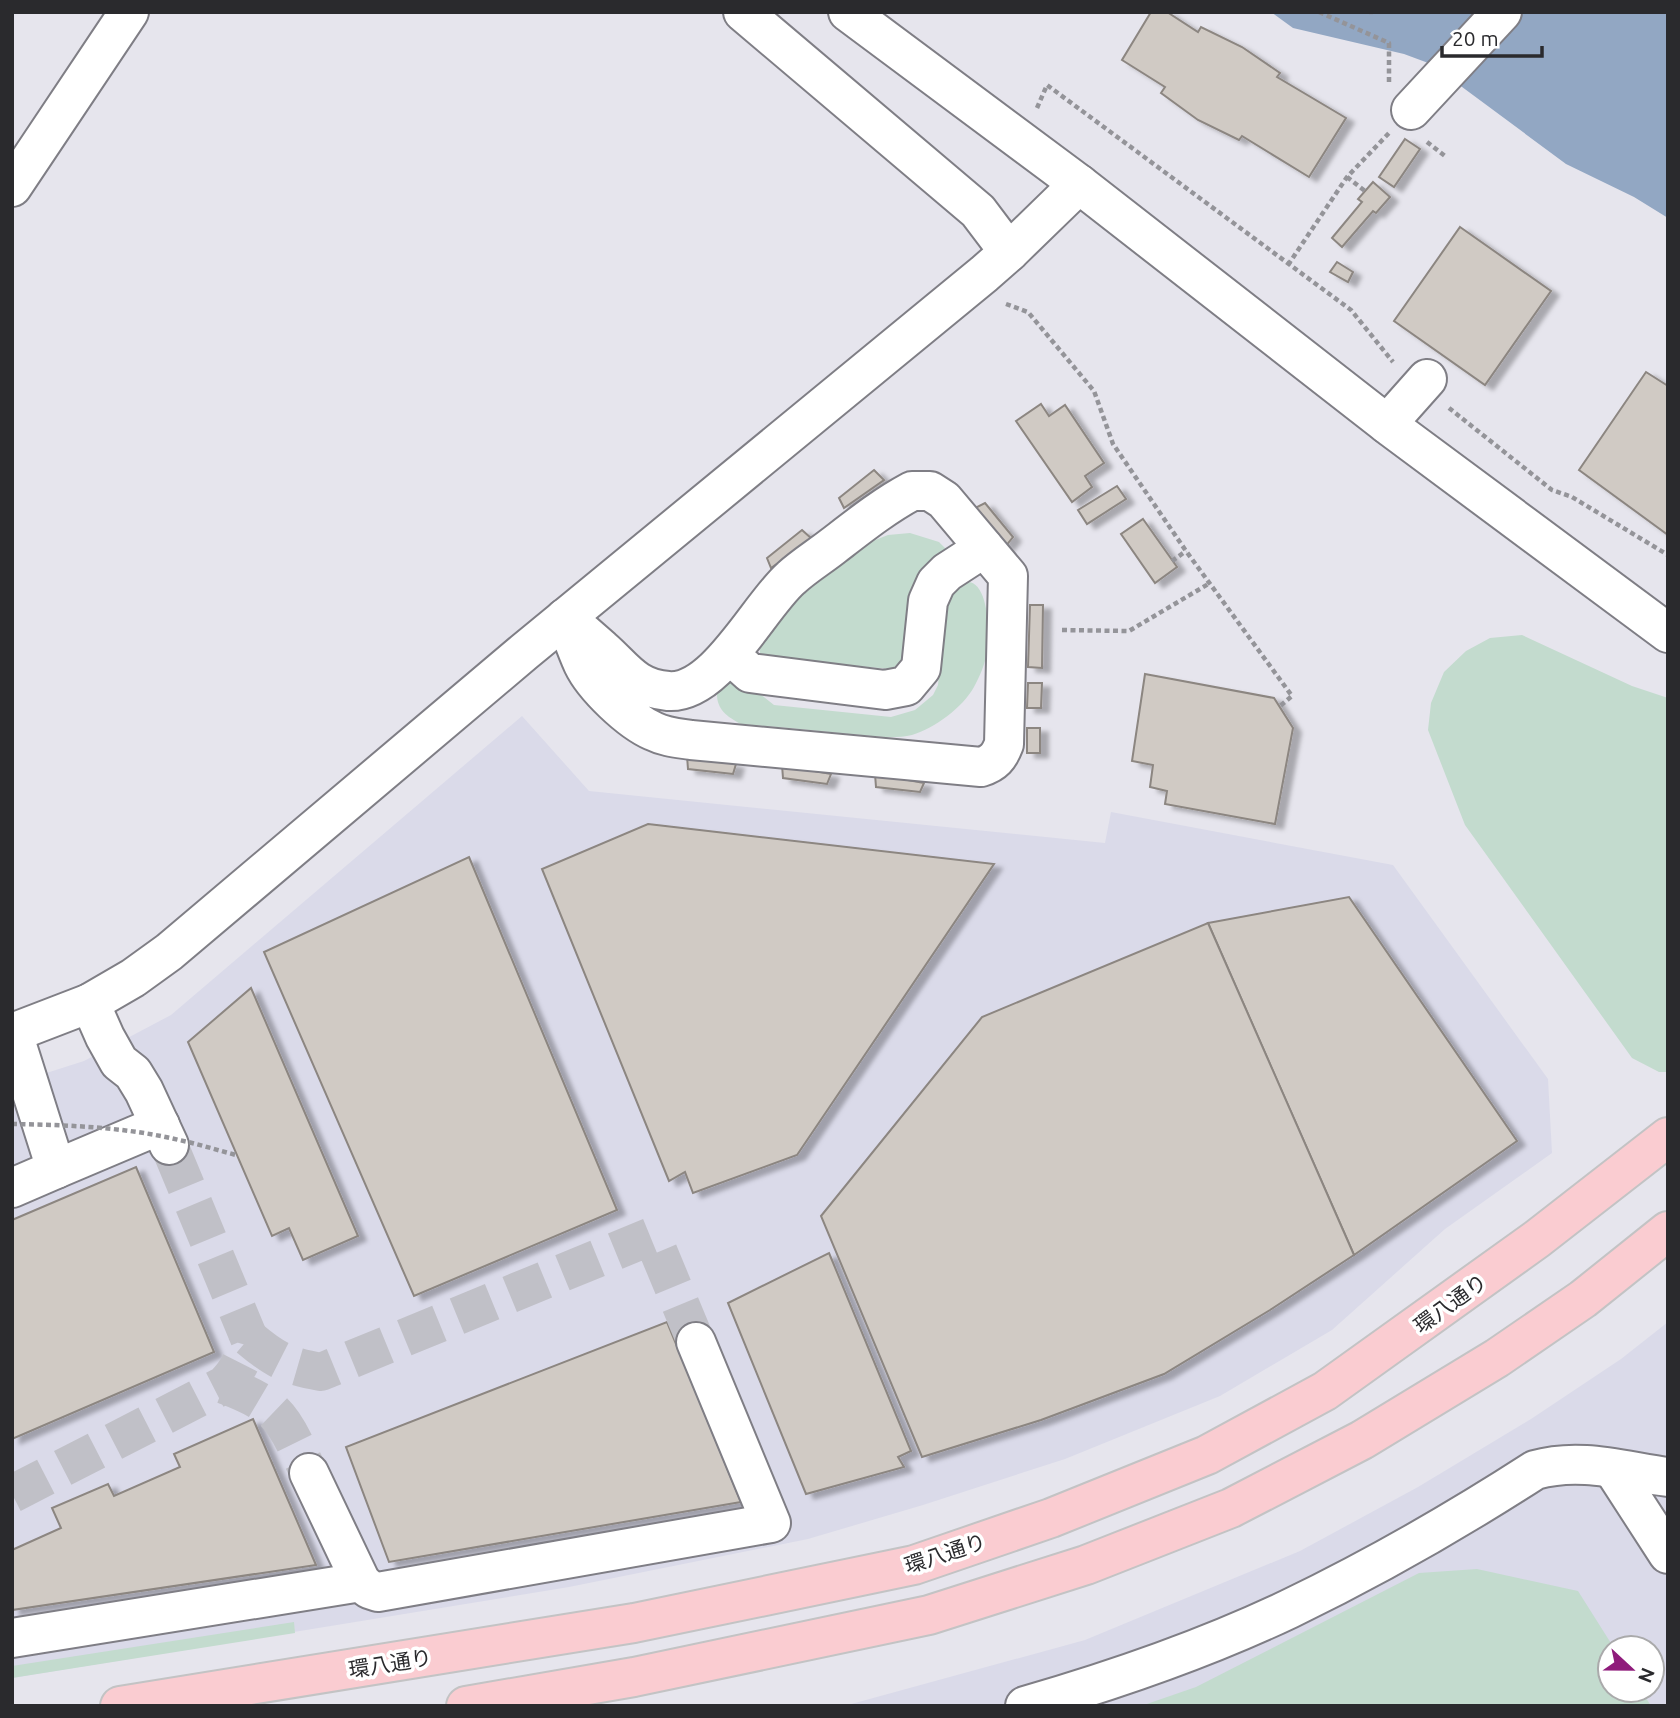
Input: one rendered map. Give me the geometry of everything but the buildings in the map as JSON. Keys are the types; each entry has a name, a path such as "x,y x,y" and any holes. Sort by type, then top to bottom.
{"main road":[{"name":"環八通り","path":"120,1706 634,1623 914,1565 1051,1518 1206,1455 1325,1391 1517,1254 1668,1137"},
{"path":"466,1706 634,1677 929,1615 1086,1565 1194,1523 1231,1508 1362,1440 1497,1358 1583,1299 1668,1231"}],"street":[{"path":"12,187 129,12"},
{"path":"743,12 978,211 1010,252"},
{"path":"848,12 1079,184 1387,424 1668,633"},
{"path":"1400,98 1502,12"},
{"path":"56,1169 12,1033 90,1003 133,978 169,952 565,618 1010,252 1079,184"},
{"path":"1387,424 1425,382"},
{"path":"912,491 930,491 944,500 1007,576 1004,744 999,756 991,764 981,767 666,736 636,721 610,699 584,667 565,618 604,650 630,678 654,688 670,691 683,689 700,680 730,655 790,579 891,502 912,491"},
{"path":"730,655 750,673 885,690 906,686 920,668 928,601 936,583 947,572 984,548"},
{"path":"700,680 695,704 697,717 708,734 718,742"},
{"path":"12,1188 56,1169 165,1135 133,1073 119,1062 90,1003"},
{"path":"309,1473 361,1582 369,1589 379,1592 771,1523 696,1342"},
{"path":"1025,1706 1126,1675 1288,1610 1382,1562 1535,1471 1556,1464 1584,1464 1668,1477"},
{"path":"1613,1469 1668,1554"},
{"path":"12,1638 361,1582"}],"path":[{"path":"1288,265 1400,98 1389,43 1319,12"},
{"path":"1037,109 1047,85 1351,310 1390,359 1425,382 1552,490 1572,497 1668,555"},
{"path":"1347,177 1365,191"},
{"path":"1006,304 1028,312 1094,391 1113,444 1186,551 1292,696 1280,706"},
{"path":"1172,561 1186,551"},
{"path":"1062,630 1129,631 1210,583"},
{"path":"12,1124 64,1125 136,1132 178,1139 236,1155"}],"shaded area":[{"path":"522,716 589,791 1105,843 1111,812 1393,865 1548,1079 1552,1153 1445,1229 1332,1330 1220,1396 1065,1459 808,1539 569,1587 12,1678 12,1084 84,1061 171,1015"},
{"path":"1668,1322 1668,1706 844,1706 1085,1640 1300,1551 1418,1487 1531,1419 1621,1359"}],"green space":[{"path":"910,533 939,542 948,551 917,635 900,663 890,669 763,657 760,647 793,602 865,544 888,535"},
{"path":"967,582 980,590 984,599 988,634 985,661 969,695 955,710 930,728 912,735 888,737 741,724 727,715 718,703 717,691 730,679 751,687 774,705 891,717 915,710 933,695 938,685 946,603 950,596"},
{"path":"1522,635 1632,686 1668,698 1668,1072 1659,1072 1632,1058 1465,825 1428,730 1431,703 1444,672 1466,651 1490,638"},
{"path":"1477,1569 1578,1591 1605,1634 1596,1634 1596,1704 1651,1706 1141,1706 1196,1687 1419,1573"},
{"path":"294,1622 295,1633 12,1678 12,1666"}],"water":[{"path":"1271,12 1668,12 1668,218 1634,197 1566,164 1431,64 1404,54 1293,28"}],"tunnel":[{"path":"12,1494 224,1385 243,1358 249,1338 169,1145"},
{"path":"249,1338 282,1361 321,1372 652,1236 696,1342"},
{"path":"224,1385 259,1401 279,1417 309,1473"}]}
